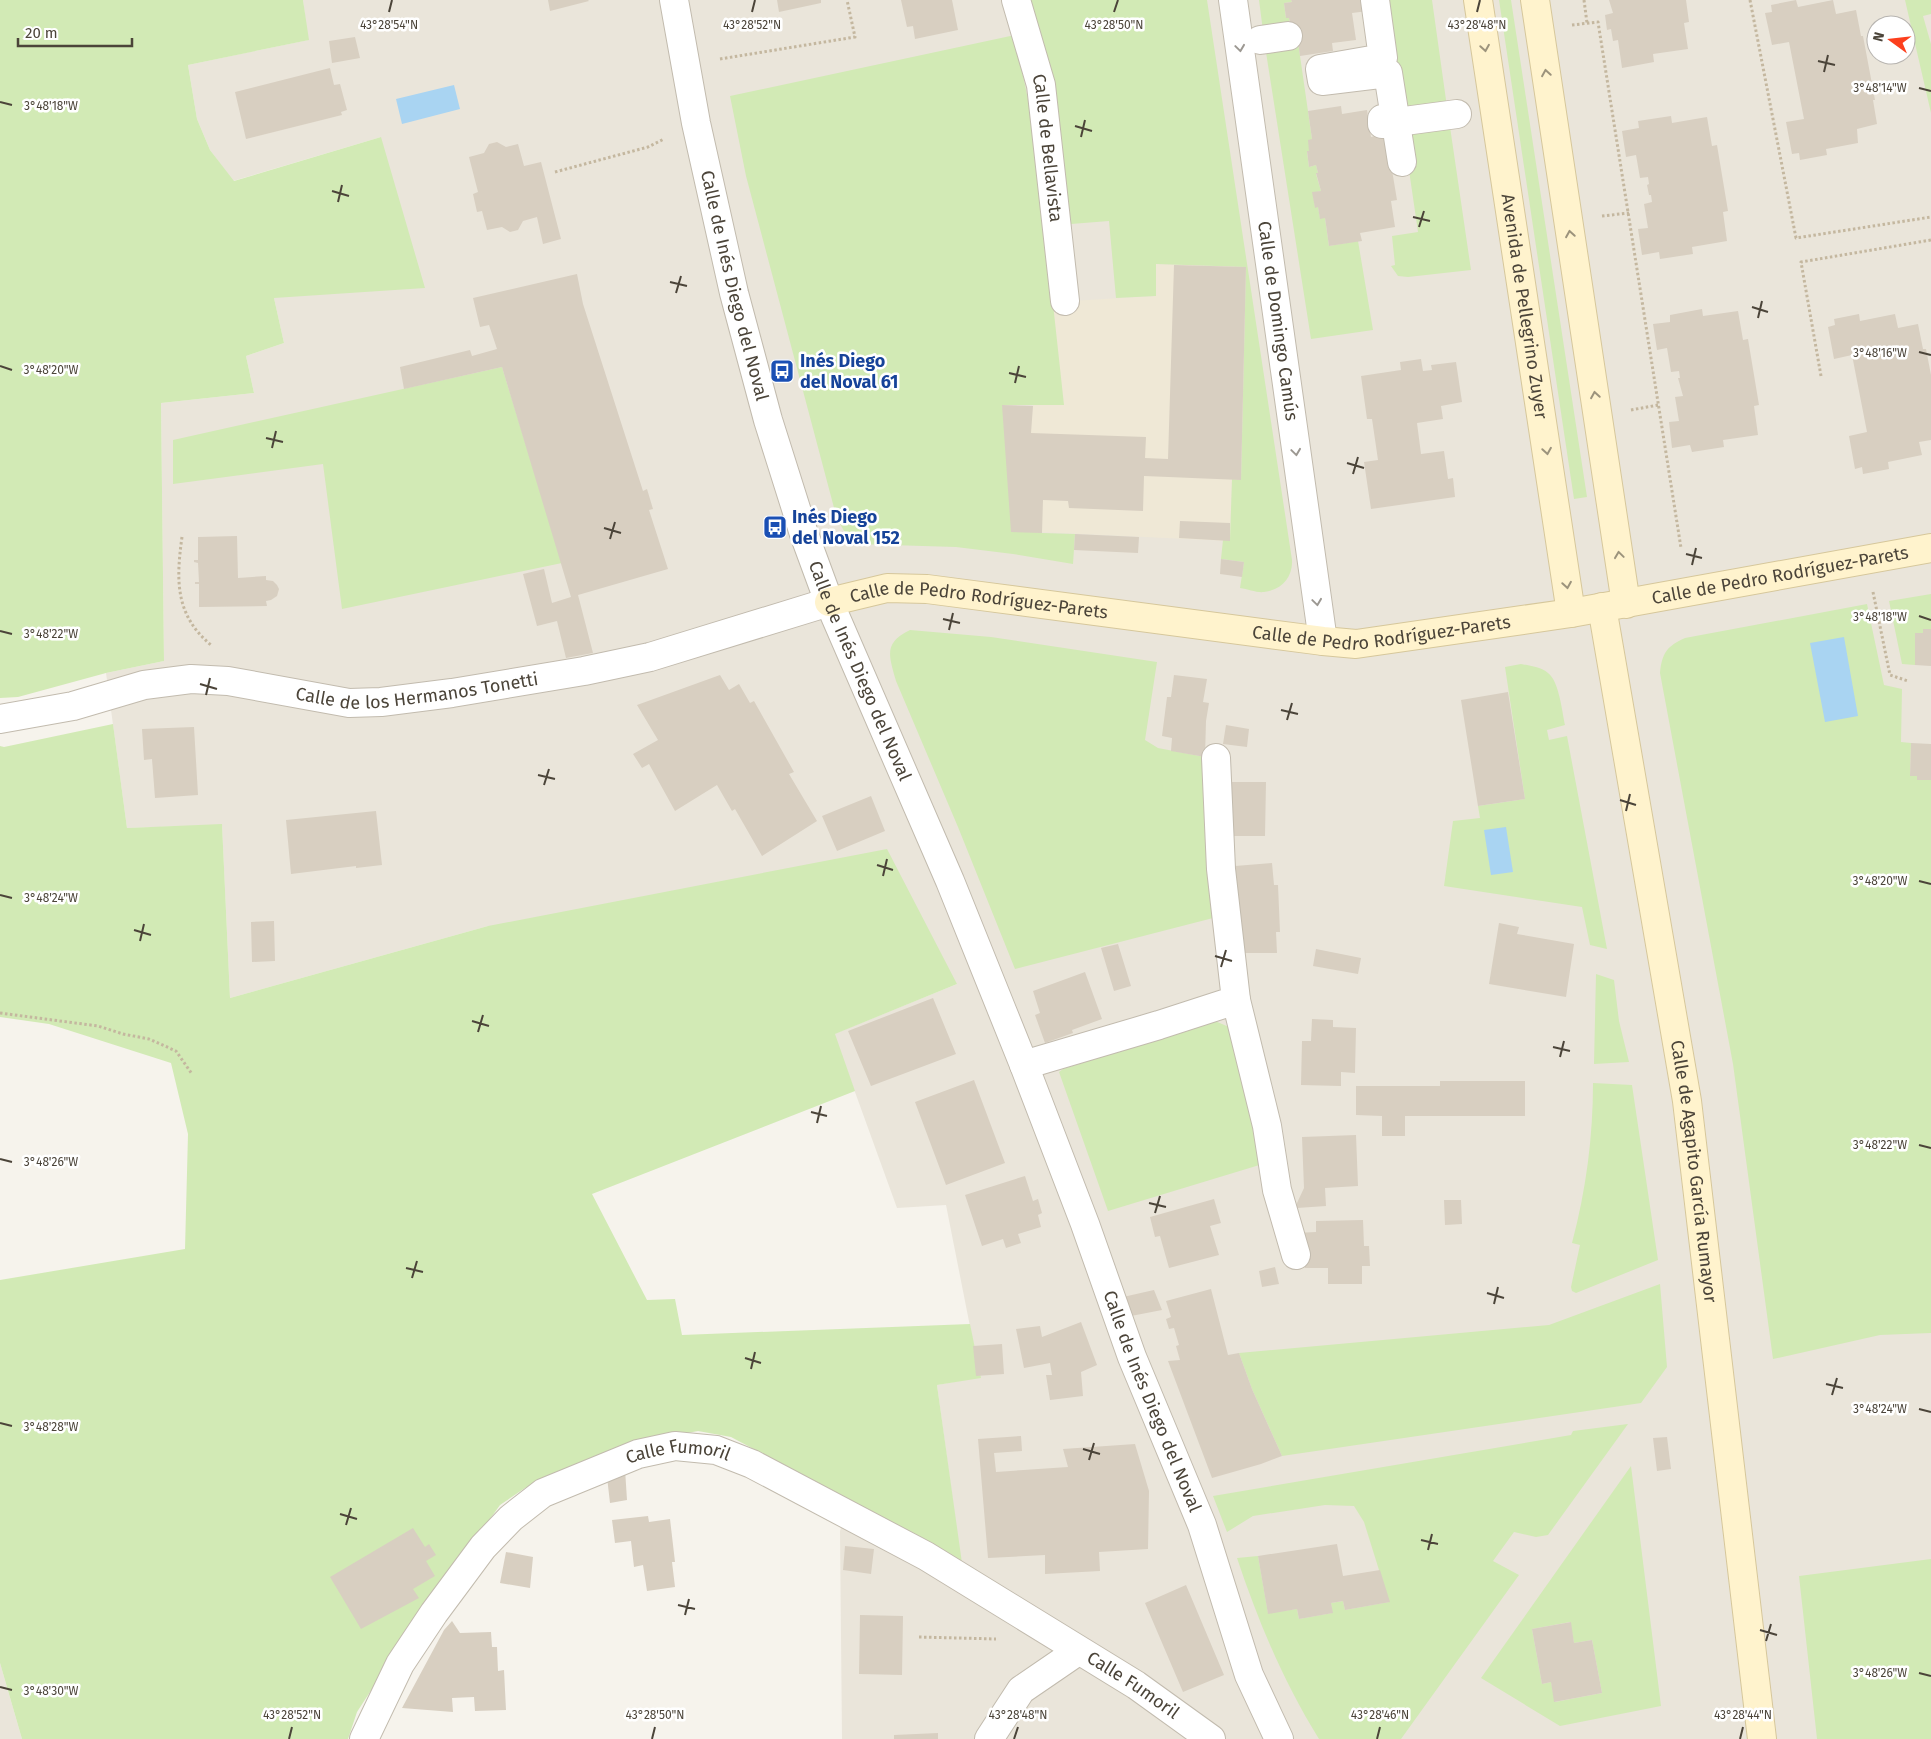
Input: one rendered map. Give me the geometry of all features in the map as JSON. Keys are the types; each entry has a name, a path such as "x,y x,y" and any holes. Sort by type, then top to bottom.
{"main road":[{"name":"Avenida de Pellegrino Zuyer","path":"1478,0 1571,613"},
{"path":"1534,0 1614,606"},
{"name":"Calle de Pedro Rodríguez-Parets","path":"829,602 887,588 927,589 1356,644 1614,606 1931,548"},
{"name":"Calle de Agapito García Rumayor","path":"1614,606 1687,1101 1762,1739"}],"street":[{"name":"Calle de Inés Diego del Noval","path":"674,0 696,123 734,293 766,412 804,534 829,602 950,881 1024,1065 1085,1224 1132,1357 1202,1525 1249,1675 1279,1739"},
{"name":"Calle de Bellavista","path":"1016,0 1041,85 1065,301"},
{"name":"Calle de Domingo Camús","path":"1233,0 1323,641"},
{"path":"1374,0 1383,58 1314,81 1388,73 1402,162"},
{"path":"1260,40 1288,36"},
{"path":"1395,122 1458,114"},
{"name":"Calle de los Hermanos Tonetti","path":"0,719 73,706 144,685 191,679 228,681 349,703 381,702 452,693 650,657 829,602"},
{"path":"1216,758 1221,869 1236,1000 1267,1126 1277,1190 1296,1255"},
{"path":"1024,1065 1236,1000"},
{"name":"Calle Fumoril","path":"364,1739 400,1664 434,1612 483,1547 511,1518 544,1493 638,1454 675,1446 716,1450 752,1464 926,1556 1136,1685 1212,1739"},
{"name":"Calle Fumoril","path":"989,1739 1021,1690 1078,1650"}],"path":[{"path":"720,59 854,37 846,0"},
{"path":"1584,0 1587,24"},
{"path":"1750,0 1796,238 1931,216"},
{"path":"1579,24 1598,22 1681,548"},
{"path":"555,172 648,147"},
{"path":"1601,216 1629,214"},
{"path":"1822,376 1801,262 1931,240"},
{"path":"1631,410 1658,405"},
{"path":"182,537 178,566 182,602 188,618 197,632 215,648"},
{"path":"1875,602 1890,675 1908,681"},
{"path":"0,1013 98,1026 122,1034 149,1039 176,1051 192,1074"},
{"path":"919,1637 1024,1640 1036,1625"}],"shaded area":[{"path":"303,0 1931,0 1931,1739 842,1739 840,1531 850,1500 961,1562 937,1385 980,1377 946,1205 897,1208 834,1034 957,984 488,926 230,998 222,825 127,828 106,673 164,661 161,403 254,393 246,356 284,343 274,298 381,137 233,181 210,150 197,119 188,65 308,40"},
{"path":"1156,264 1246,267 1241,480 1232,480 1230,541 1017,531 1033,406 1053,302 1156,296"},
{"path":"0,1663 22,1739 0,1739"}],"green space":[{"path":"0,0 303,0 309,40 188,65 197,119 210,150 234,181 381,137 425,288 274,298 284,343 246,356 254,393 161,403 164,661 106,673 18,697 0,698"},
{"path":"1027,0 1207,0 1292,560 1291,572 1285,582 1276,589 1261,592 1240,588 1244,562 1221,559 1223,540 1230,540 1232,479 1241,480 1246,267 1156,264 1156,296 1116,298 1109,221 1071,224 1055,94"},
{"path":"1259,0 1291,0 1292,2 1284,3 1286,18 1289,18 1290,26 1263,31"},
{"path":"1382,0 1432,0 1447,107 1400,115"},
{"path":"1499,0 1511,0 1587,497 1574,499"},
{"path":"1905,0 1931,0 1931,14 1923,16 1931,44 1931,113 1916,48 1916,15 1908,15"},
{"path":"1015,35 1029,105 1064,405 1002,405 1042,533 1075,534 1073,564 956,547 857,544 850,541 837,519 746,176 730,96"},
{"path":"1298,42 1312,139 1309,151 1307,152 1309,167 1316,165 1318,173 1316,174 1321,191 1313,193 1315,207 1318,207 1320,218 1325,218 1329,246 1358,241 1373,330 1311,339 1265,46"},
{"path":"1449,120 1471,270 1408,277 1398,276 1391,266 1395,265 1392,236 1418,232 1403,129"},
{"path":"502,367 562,563 342,609 323,464 173,484 173,440"},
{"path":"1931,594 1931,629 1923,629 1923,633 1915,633 1915,665 1902,664 1889,601"},
{"path":"1867,604 1884,685 1902,689 1901,742 1911,743 1910,775 1917,776 1917,780 1931,780 1931,1333 1880,1335 1773,1359 1733,1064 1660,673 1666,651 1685,638"},
{"path":"910,630 991,637 1157,662 1145,740 1158,748 1205,757 1217,917 1015,969 958,827 896,681 891,664 890,651 895,640"},
{"path":"1521,664 1535,667 1548,673 1552,677 1557,689 1565,725 1547,730 1549,740 1567,736 1607,949 1590,945 1582,907 1444,886 1453,821 1480,818 1478,806 1525,799 1505,667"},
{"path":"113,724 127,828 222,824 230,998 488,926 887,849 957,984 835,1034 855,1091 592,1194 647,1300 675,1299 682,1335 970,1324 981,1378 937,1385 962,1563 850,1500 731,1437 698,1431 635,1443 578,1464 525,1488 500,1505 403,1641 357,1712 348,1739 22,1739 0,1663 0,1280 185,1249 188,1134 171,1063 49,1024 0,1017 0,746 4,747"},
{"path":"1596,974 1614,980 1619,1021 1629,1062 1594,1064"},
{"path":"1215,1021 1229,1027 1266,1163 1108,1211 1059,1072 1063,1069"},
{"path":"1593,1083 1632,1085 1658,1260 1576,1293 1572,1291 1571,1287 1580,1245 1572,1243 1588,1163"},
{"path":"1660,1284 1667,1367 1641,1403 1282,1456 1252,1389 1239,1353 1549,1325"},
{"path":"1628,1424 1548,1535 1536,1537 1514,1532 1493,1561 1519,1575 1401,1739 1319,1739 1283,1674 1254,1605 1237,1558 1258,1556 1268,1613 1297,1609 1299,1619 1332,1613 1331,1603 1343,1601 1345,1610 1389,1602 1364,1522 1354,1506 1325,1505 1253,1516 1227,1532 1213,1496 1571,1435 1573,1431"},
{"path":"1631,1466 1661,1706 1560,1726 1481,1678","holes":["1570,1622 1574,1643 1592,1640 1602,1693 1555,1702 1551,1682 1542,1684 1532,1629"]},
{"path":"1931,1559 1931,1739 1817,1739 1799,1576"}],"water":[{"path":"454,85 460,109 402,124 396,99"},
{"path":"1844,637 1858,716 1825,722 1810,643"},
{"path":"1506,827 1513,872 1491,875 1484,830"}],"building":[{"path":"548,0 588,0 589,1 550,11"},
{"path":"777,0 821,0 821,3 779,12"},
{"path":"901,0 952,0 958,30 915,39 913,26 907,27"},
{"path":"1291,0 1366,0 1368,11 1352,13 1356,40 1332,43 1333,51 1300,56 1298,42 1291,29 1289,18 1286,18 1284,3 1292,2"},
{"path":"1609,0 1686,0 1689,22 1684,23 1688,49 1653,54 1654,62 1622,68 1618,40 1613,41 1611,29 1607,30 1605,15 1613,13"},
{"path":"1796,0 1798,7 1833,0 1836,14 1856,10 1866,52 1866,65 1868,65 1875,100 1873,100 1877,124 1857,129 1858,143 1826,149 1827,155 1800,160 1799,153 1792,154 1786,122 1804,119 1789,42 1772,45 1765,13 1772,12 1771,5"},
{"path":"355,37 360,58 332,63 329,41"},
{"path":"330,68 334,85 340,84 347,110 341,112 342,115 246,139 235,92"},
{"path":"1341,106 1342,114 1367,110 1371,137 1386,134 1397,200 1391,201 1395,227 1360,233 1362,241 1329,246 1325,218 1320,219 1318,207 1315,208 1312,192 1321,191 1316,173 1318,173 1316,165 1309,167 1308,140 1312,139 1308,111"},
{"path":"1671,116 1672,123 1707,117 1712,146 1717,145 1728,211 1723,212 1727,241 1692,247 1693,254 1660,259 1659,252 1642,255 1638,229 1648,228 1644,204 1652,202 1651,195 1649,195 1647,185 1649,184 1648,177 1640,178 1636,155 1626,157 1622,131 1639,128 1638,121"},
{"path":"497,142 506,147 518,144 524,166 541,162 561,239 543,244 537,217 523,221 518,230 510,232 502,227 487,230 482,211 477,212 473,194 478,192 469,157 484,153 489,144"},
{"path":"1174,265 1246,267 1241,480 1144,476 1143,511 1069,508 1068,501 1043,500 1042,533 1011,532 1002,405 1033,406 1031,433 1146,437 1145,458 1168,459"},
{"path":"577,274 583,304 643,491 647,489 653,509 649,510 668,569 578,595 593,653 566,658 557,621 537,626 523,574 544,569 552,603 571,597 502,367 404,389 400,367 470,350 472,356 497,349 489,325 480,327 473,298"},
{"path":"1702,309 1703,316 1738,311 1743,340 1748,339 1759,405 1754,406 1758,435 1723,440 1724,447 1692,452 1690,445 1672,448 1669,422 1679,421 1675,397 1683,396 1678,378 1680,378 1679,371 1671,372 1667,348 1657,350 1653,324 1670,322 1670,315"},
{"path":"1859,314 1860,321 1895,314 1898,328 1918,324 1923,349 1926,349 1931,375 1931,440 1919,442 1922,455 1888,462 1889,469 1863,474 1862,467 1855,469 1849,436 1867,432 1852,355 1834,359 1828,327 1835,325 1834,319"},
{"path":"1421,359 1423,371 1432,370 1431,365 1456,362 1462,402 1441,406 1443,419 1417,423 1421,454 1444,451 1448,479 1453,478 1455,497 1371,509 1364,462 1378,460 1372,419 1367,419 1361,376 1401,370 1400,362"},
{"path":"1180,521 1230,523 1230,541 1179,538"},
{"path":"1075,534 1139,537 1138,553 1074,550"},
{"path":"237,536 238,578 266,576 266,580 273,581 277,585 279,589 277,596 266,601 267,606 199,607 199,584 195,584 195,582 199,582 198,563 194,562 194,560 198,560 198,537"},
{"path":"1221,559 1244,562 1242,577 1220,574"},
{"path":"1923,629 1931,629 1931,666 1915,665 1915,633 1923,633"},
{"path":"720,675 729,690 739,684 750,703 754,701 794,772 789,774 817,821 762,856 735,809 732,811 717,785 675,811 649,764 642,768 633,754 658,740 637,705"},
{"path":"1174,675 1207,679 1203,702 1209,703 1206,721 1205,757 1171,751 1172,738 1162,736 1167,697 1171,697"},
{"path":"1508,692 1525,799 1478,806 1461,700"},
{"path":"1226,725 1249,729 1247,747 1223,744"},
{"path":"194,727 198,795 155,798 152,759 144,760 142,729"},
{"path":"1911,743 1931,744 1931,780 1917,780 1917,776 1910,776"},
{"path":"1228,782 1266,782 1265,836 1228,836"},
{"path":"871,796 885,831 837,851 822,816"},
{"path":"376,811 382,865 356,868 356,866 291,874 286,820"},
{"path":"1272,863 1274,885 1278,885 1280,932 1276,932 1277,953 1239,953 1235,866"},
{"path":"274,921 275,961 252,962 251,922"},
{"path":"1499,923 1519,927 1517,934 1574,944 1566,997 1489,984"},
{"path":"1118,944 1131,986 1114,991 1101,948"},
{"path":"1316,949 1361,958 1358,974 1313,966"},
{"path":"1085,972 1102,1019 1072,1030 1073,1033 1045,1043 1035,1015 1040,1013 1033,991"},
{"path":"933,998 956,1054 871,1086 848,1031"},
{"path":"1312,1019 1333,1020 1333,1027 1356,1028 1355,1073 1341,1072 1341,1086 1301,1085 1302,1041 1311,1041"},
{"path":"974,1080 1005,1163 946,1185 915,1102"},
{"path":"1440,1081 1525,1081 1525,1116 1405,1116 1405,1136 1382,1136 1382,1116 1356,1115 1356,1086 1440,1086"},
{"path":"1356,1135 1358,1186 1325,1188 1326,1206 1297,1208 1297,1203 1304,1188 1302,1137"},
{"path":"1025,1176 1033,1201 1038,1199 1042,1213 1038,1215 1041,1227 1018,1234 1021,1243 1006,1248 1003,1239 982,1246 965,1195"},
{"path":"1214,1199 1221,1223 1210,1226 1219,1255 1169,1268 1160,1236 1155,1237 1150,1217"},
{"path":"1444,1200 1461,1200 1462,1224 1445,1225"},
{"path":"1363,1220 1364,1246 1369,1246 1370,1266 1362,1266 1362,1284 1328,1284 1328,1268 1305,1268 1296,1233 1316,1232 1316,1221"},
{"path":"1275,1267 1279,1284 1262,1287 1259,1271"},
{"path":"1211,1289 1228,1355 1239,1353 1252,1389 1282,1456 1212,1478 1168,1361 1180,1360 1176,1346 1179,1345 1174,1328 1169,1329 1166,1319 1171,1317 1166,1301"},
{"path":"1154,1290 1162,1310 1131,1316 1123,1297"},
{"path":"1081,1322 1097,1365 1081,1372 1083,1396 1050,1400 1046,1375 1052,1375 1050,1363 1024,1368 1016,1329 1040,1326 1042,1337"},
{"path":"1002,1344 1004,1374 976,1376 973,1346"},
{"path":"1021,1436 1022,1451 994,1453 996,1472 1068,1467 1063,1449 1135,1444 1149,1491 1148,1549 1099,1552 1100,1571 1045,1574 1045,1555 988,1558 978,1439"},
{"path":"1667,1437 1671,1469 1657,1471 1653,1438"},
{"path":"625,1469 627,1500 610,1503 607,1477"},
{"path":"648,1516 649,1522 670,1519 675,1562 672,1562 675,1587 647,1591 643,1565 634,1567 631,1541 615,1543 612,1520"},
{"path":"413,1528 425,1547 429,1544 436,1555 426,1561 435,1576 413,1589 419,1598 361,1629 330,1577"},
{"path":"1337,1544 1343,1576 1380,1570 1390,1602 1345,1610 1343,1601 1331,1603 1333,1613 1299,1619 1297,1609 1268,1614 1258,1556"},
{"path":"845,1546 874,1549 871,1574 843,1570"},
{"path":"506,1552 533,1557 530,1588 500,1583"},
{"path":"1186,1585 1224,1675 1183,1692 1145,1603"},
{"path":"860,1615 903,1616 902,1675 859,1674"},
{"path":"452,1621 460,1633 491,1632 492,1647 497,1647 498,1671 504,1670 506,1710 475,1711 474,1697 452,1698 453,1712 402,1708 444,1630"},
{"path":"1571,1622 1574,1643 1592,1640 1602,1693 1554,1702 1551,1682 1542,1684 1532,1629"},
{"path":"938,1733 938,1739 894,1739 894,1735"}],"place":[{"name":"Inés Diego del Noval 61","path":"782,371"},
{"name":"Inés Diego del Noval 152","path":"775,527"}]}
